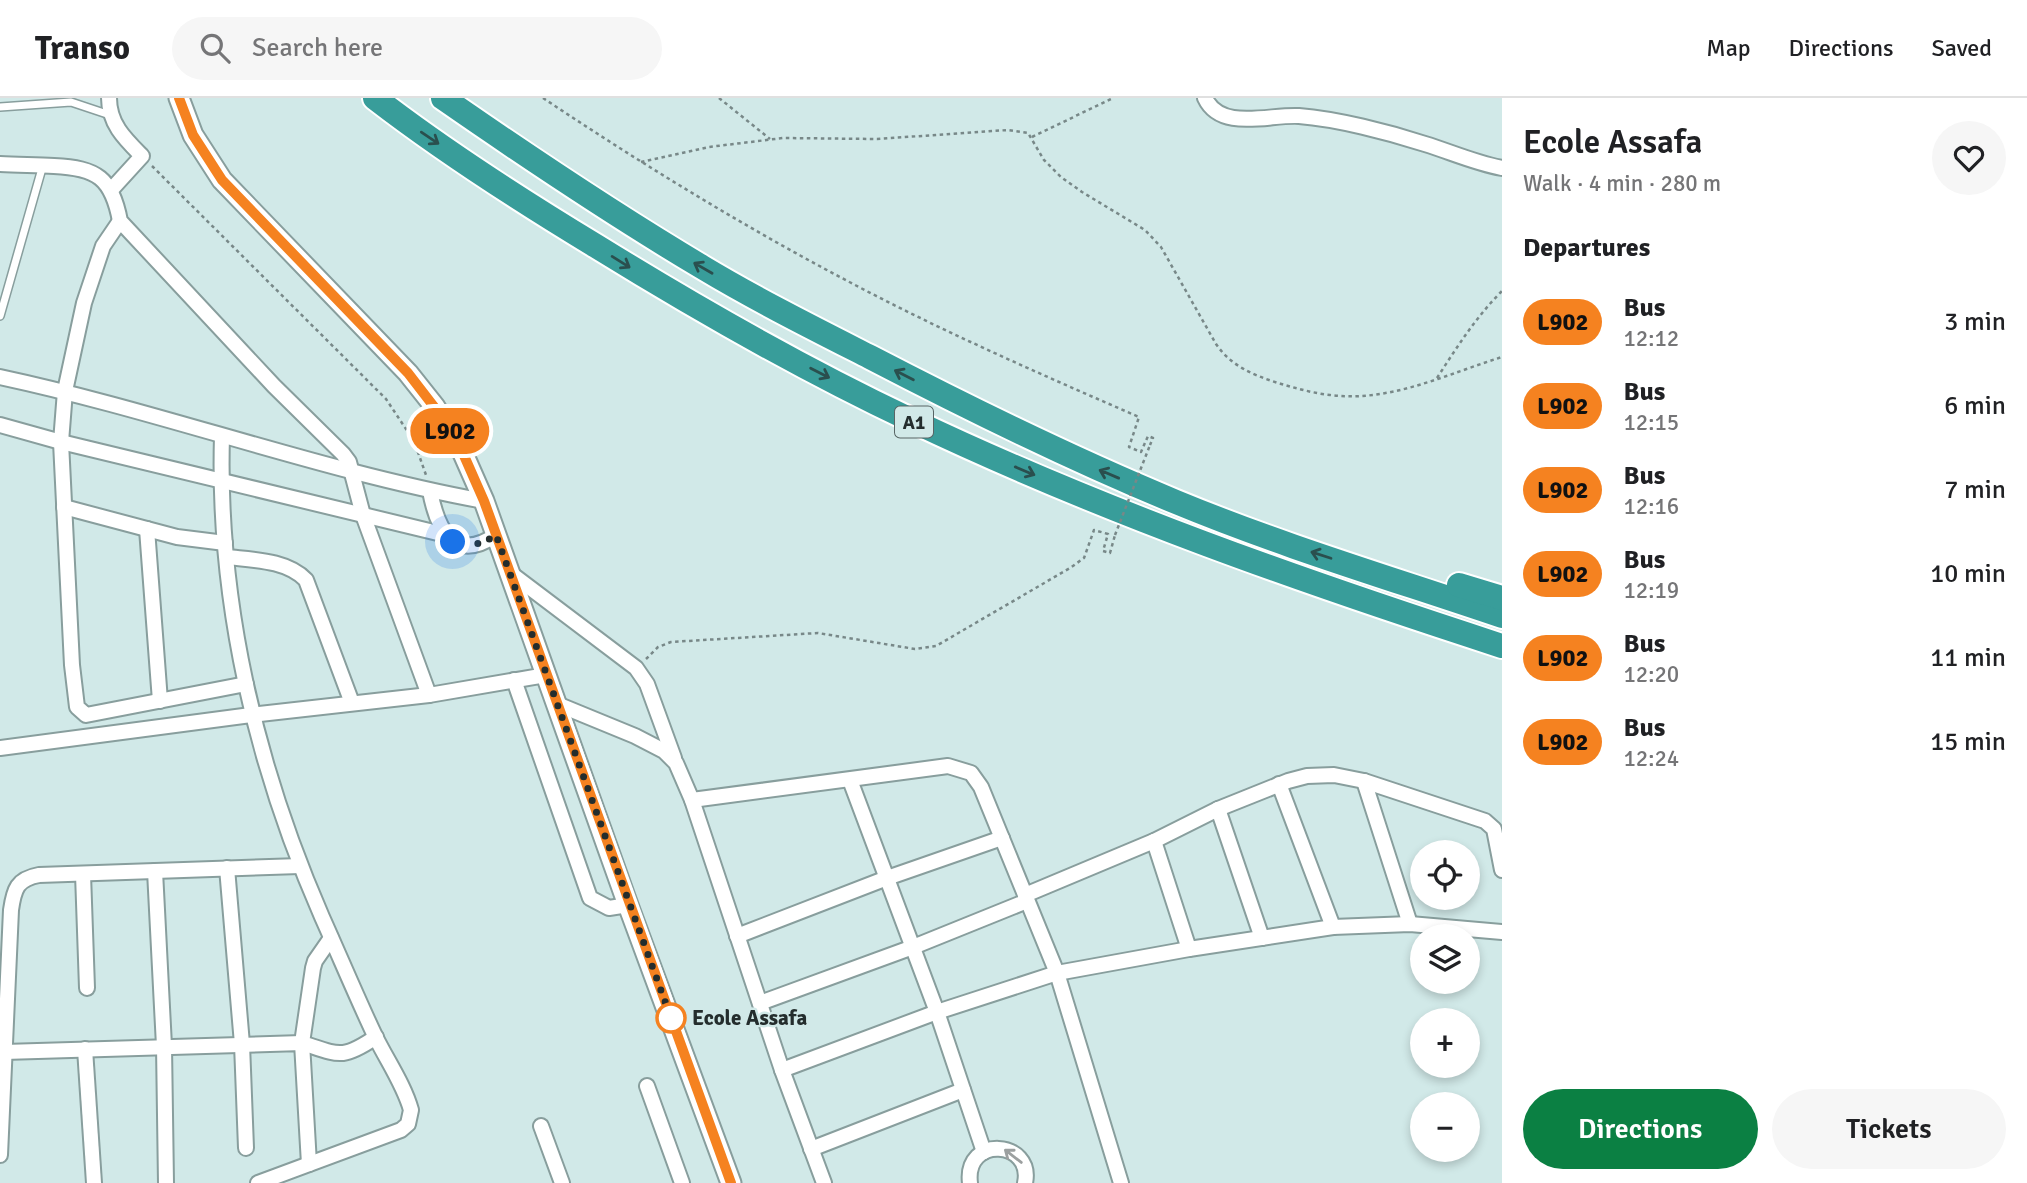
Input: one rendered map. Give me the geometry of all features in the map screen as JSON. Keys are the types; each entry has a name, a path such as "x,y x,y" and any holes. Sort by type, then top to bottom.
{"highway":[{"name":"A1","path":"375,98 532,207 662,287 909,419 1025,471 1180,535 1336,592 1502,646"},
{"name":"A1","path":"443,98 556,177 703,268 966,407 1091,466 1179,503 1270,538 1502,616"},
{"path":"1351,565 1368,561 1385,562 1502,598"}],"street":[{"path":"179,98 193,135 222,180 381,343 435,408 462,451 484,501 628,905 731,1183"},
{"path":"1205,98 1212,109 1234,117 1257,120 1295,116 1312,118 1402,137 1502,168"},
{"path":"109,103 123,138 142,156 111,190"},
{"path":"0,164 78,167 91,170 103,179 111,190 120,221 274,386 343,454 349,462 363,515 429,695"},
{"path":"120,221 103,246 84,303 65,391 61,442 76,707 86,715 246,684"},
{"path":"0,377 65,391 350,471 484,501"},
{"path":"0,425 446,535"},
{"path":"222,436 220,481 226,550 251,715 274,793 300,866 376,1037 410,1106 408,1124 401,1130 258,1183"},
{"path":"430,491 439,526 453,542 465,546 477,545 496,535"},
{"path":"64,507 191,540 298,572 306,580 352,703"},
{"path":"147,529 160,701"},
{"path":"509,572 636,668 647,684 692,800 782,1070 824,1183"},
{"path":"0,748 429,695 546,675"},
{"path":"514,680 590,898 609,908 628,905"},
{"path":"557,705 653,745 676,763"},
{"path":"692,800 915,769 948,766 971,773 981,787 1057,973 1121,1183"},
{"path":"760,1003 913,947 1279,784 1321,774 1364,781 1490,824 1494,829 1502,870"},
{"path":"850,780 937,1012 984,1152"},
{"path":"782,1070 937,1012 1057,973 1189,949 1333,928 1410,924 1364,781"},
{"path":"1279,784 1333,928"},
{"path":"1218,809 1262,938"},
{"path":"737,936 887,878 1002,838"},
{"path":"1154,841 1189,949"},
{"path":"0,1155 7,959 14,890 20,881 29,877 83,874 300,866"},
{"path":"227,868 242,1044 246,1148"},
{"path":"155,871 164,1046 166,1183"},
{"path":"83,874 87,988"},
{"path":"1480,930 1502,932"},
{"path":"309,1164 302,1043 315,961 331,938"},
{"path":"4,1052 302,1043 341,1054 356,1051 376,1037"},
{"path":"85,1049 94,1183"},
{"path":"647,1086 682,1183"},
{"path":"811,1149 963,1090"},
{"path":"541,1126 562,1183"},
{"path":"968,1182 974,1161 984,1152 1003,1149 1013,1152 1020,1159 1025,1168 1025,1183"}],"lane":[{"path":"0,107 71,102 109,103"},
{"path":"0,316 43,165"}],"path":[{"path":"543,98 641,162 840,278 967,341 1139,417 1129,447 1140,452 1148,436 1153,438 1110,553 1103,551 1108,534 1094,530 1084,558 936,646 915,649 818,633 671,642 658,647 636,668"},
{"path":"719,98 770,139"},
{"path":"1032,137 1113,98"},
{"path":"641,162 699,149 770,139 877,139 1019,131 1032,137 1044,160 1060,177 1145,230 1161,247 1216,344 1224,355 1238,366 1292,387 1332,396 1370,396 1410,388 1502,357"},
{"path":"142,156 386,399 414,441 430,491"},
{"path":"1437,377 1486,307 1502,291"}],"bus line":[{"name":"L902","path":"179,98 193,135 222,180 408,373 435,408 462,451 484,501 628,905 731,1183"}],"place":[{"name":"Ecole Assafa","path":"671,1018"}],"route":[{"path":"453,542 465,546 477,545 496,535 671,1018"}]}
